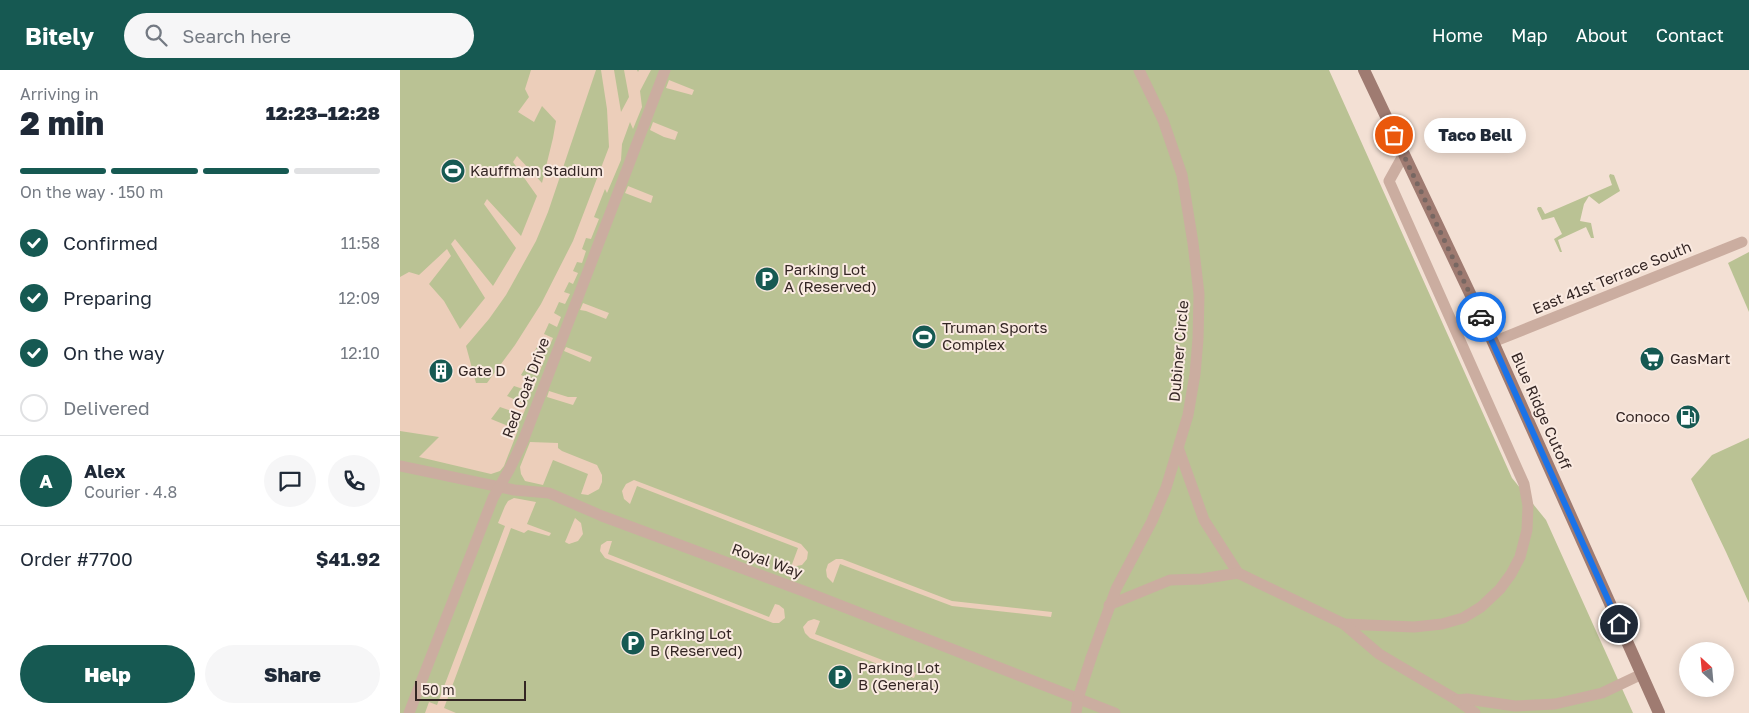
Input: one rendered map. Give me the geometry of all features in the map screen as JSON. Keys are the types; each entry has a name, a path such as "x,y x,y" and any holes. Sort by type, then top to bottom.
{"main road":[{"name":"Blue Ridge Cutoff","path":"1364,70 1493,342 1659,713"}],"street":[{"name":"Red Coat Drive","path":"409,713 493,498 522,441 665,70"},
{"name":"Dubiner Circle","path":"1076,713 1079,696 1110,605 1152,521 1166,488 1188,416 1195,374 1199,294 1182,175 1163,120 1139,70"},
{"path":"1344,624 1414,627 1442,624 1463,618 1481,607 1500,589 1511,574 1520,557 1527,530 1528,506 1524,484 1388,181 1404,154"},
{"name":"East 41st Terrace South","path":"1493,342 1742,242"},
{"path":"1179,450 1204,520 1238,574 1344,624 1379,654 1457,700 1475,713"},
{"name":"Royal Way","path":"400,466 454,479 514,490 549,493 602,516 806,592 1115,713"},
{"path":"1110,605 1170,580 1201,579 1238,574"},
{"path":"1457,700 1467,699 1515,706 1555,704 1602,693 1642,674"}],"green space":[{"name":"Truman Sports Complex","path":"400,70 1329,70 1512,478 1546,520 1633,713 400,713"},
{"path":"1610,174 1614,175 1620,191 1599,204 1589,196 1584,204 1580,221 1591,223 1594,238 1591,238 1586,227 1558,240 1562,252 1560,252 1554,239 1562,234 1554,217 1542,220 1537,209 1538,207 1541,207 1545,214 1612,185"},
{"path":"1749,252 1749,312 1728,263"},
{"path":"1749,438 1749,603 1691,479 1712,455"}],"shaded area":[{"path":"531,70 596,70 548,212 536,241 506,295 466,346 476,383 487,383 515,345 541,304 573,241 609,147 607,109 601,70 614,70 621,112 629,97 624,70 637,70 638,72 639,70 651,70 640,91 642,107 633,129 630,122 622,144 621,160 607,193 605,189 594,217 599,219 591,239 586,238 582,249 586,251 582,263 577,262 573,271 578,273 573,284 569,282 564,292 570,294 565,304 559,302 554,313 561,317 557,327 549,323 544,334 553,338 549,347 539,343 533,354 545,359 540,370 527,365 521,375 536,382 532,392 514,386 507,396 527,405 523,415 500,407 491,419 518,430 504,466 500,471 491,474 419,457 439,437 400,431 400,277 409,272 419,275 447,249 451,256 429,284 444,301 460,329 485,298 451,244 455,239 493,286 516,248 484,204 487,199 521,236 537,196 513,162 517,156 542,183 556,121 542,106 534,122 518,112 529,97 525,89"},
{"path":"669,80 694,90 692,95 666,88"},
{"path":"653,122 678,132 675,140 650,130"},
{"path":"628,186 653,196 651,203 625,193"},
{"path":"583,303 609,313 606,319 580,310"},
{"path":"566,347 592,357 590,362 564,351"},
{"path":"549,391 568,397 577,397 573,405 547,397"},
{"path":"530,442 558,443 558,448 562,451 597,465 602,475 599,489 588,495 581,494 588,474 553,460 543,485 525,481 520,467"},
{"path":"634,480 801,544 808,552 807,559 802,565 791,567 798,548 637,486 630,504 624,499 622,491 626,484"},
{"path":"514,498 536,502 527,524 551,533 549,536 528,530 524,533 511,528 444,708 456,713 425,713 429,702 437,705 505,526 498,523 508,501"},
{"path":"575,518 581,523 583,534 578,541 569,544 565,542"},
{"path":"607,541 612,541 608,554 769,617 775,604 779,605 784,609 785,618 779,623 773,623 605,558 600,551 601,545"},
{"path":"836,559 842,559 952,601 1052,612 1051,617 952,606 840,564 833,583 827,577 826,570 828,564"},
{"path":"814,619 820,621 815,634 916,673 914,678 810,638 805,633 803,627 808,621"}],"way so far":[{"path":"1394,135 1481,317"}],"place":[{"name":"Taco Bell","path":"1394,135"},
{"name":"Kauffman Stadium","path":"453,171"},
{"name":"Parking Lot A (Reserved)","path":"767,279"},
{"name":"Truman Sports Complex","path":"924,337"},
{"name":"GasMart","path":"1652,359"},
{"name":"Gate D","path":"441,371"},
{"name":"Conoco","path":"1688,417"},
{"name":"Parking Lot B (Reserved)","path":"633,643"},
{"name":"Parking Lot B (General)","path":"840,677"}],"route":[{"path":"1481,317 1619,624"}]}
